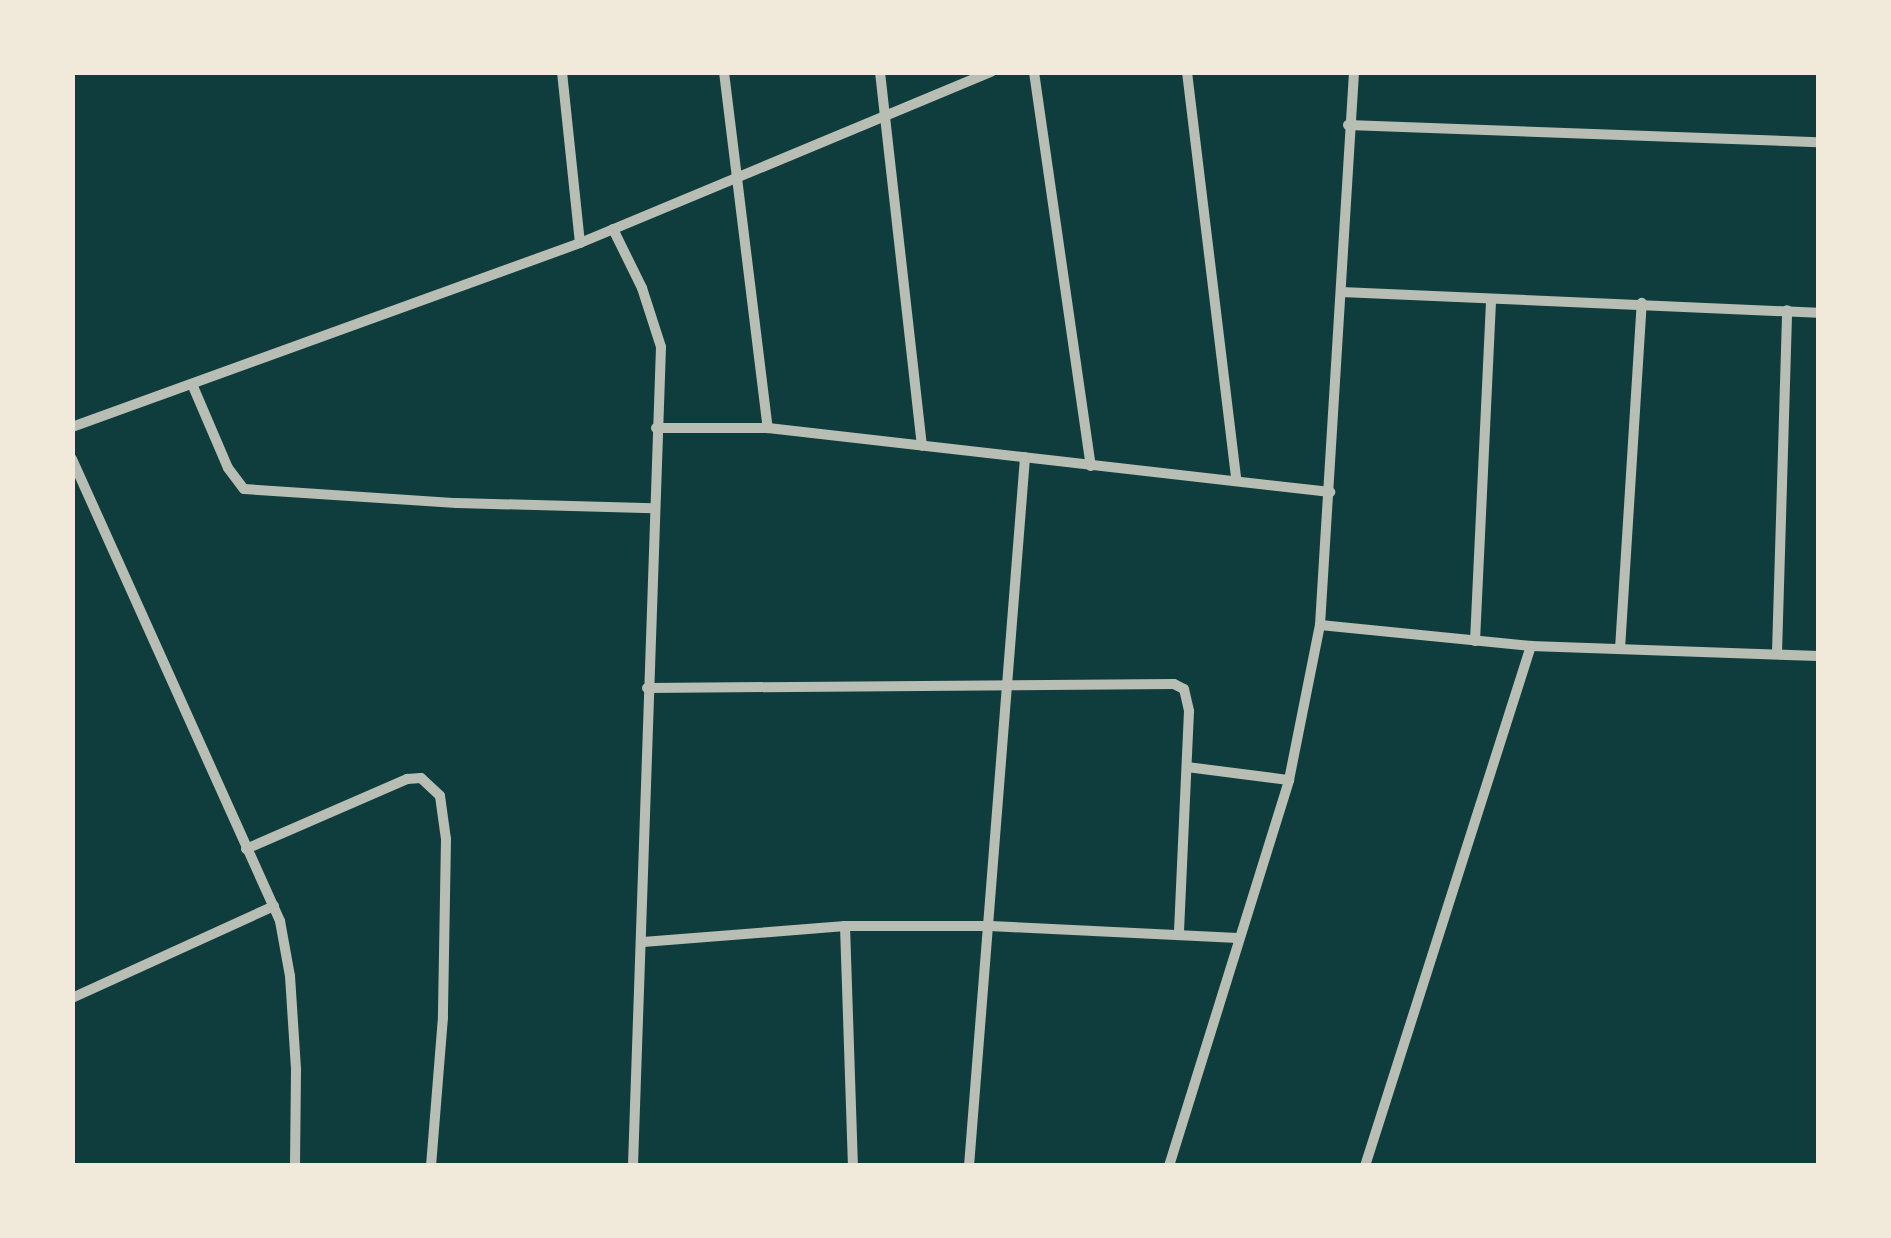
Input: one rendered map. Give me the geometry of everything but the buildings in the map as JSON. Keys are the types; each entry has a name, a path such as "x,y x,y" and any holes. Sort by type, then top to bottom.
{"street":[{"path":"562,72 580,244"},
{"path":"724,72 768,428"},
{"path":"880,72 922,446"},
{"path":"72,427 580,244 991,72"},
{"path":"1034,72 1091,466"},
{"path":"1187,72 1236,478"},
{"path":"1169,1166 1289,780 1320,625 1354,72"},
{"path":"1348,125 1818,142"},
{"path":"613,230 642,288 661,347 634,1166"},
{"path":"1341,292 1818,313"},
{"path":"1475,641 1491,301"},
{"path":"1620,649 1642,303"},
{"path":"1778,653 1788,310"},
{"path":"192,384 228,468 244,489 457,503 654,508"},
{"path":"656,428 768,428 1091,466 1236,478 1330,492"},
{"path":"969,1166 1025,457"},
{"path":"72,458 274,906 290,976 296,1070 295,1166"},
{"path":"1320,625 1531,646 1818,656"},
{"path":"1364,1166 1531,646"},
{"path":"648,688 1174,684 1188,698 1180,933"},
{"path":"1187,768 1289,780"},
{"path":"246,849 408,780 421,778 440,796 446,839 443,1017 431,1166"},
{"path":"72,998 274,906"},
{"path":"642,942 845,926 990,926 1238,938"},
{"path":"845,926 852,1166"}]}
